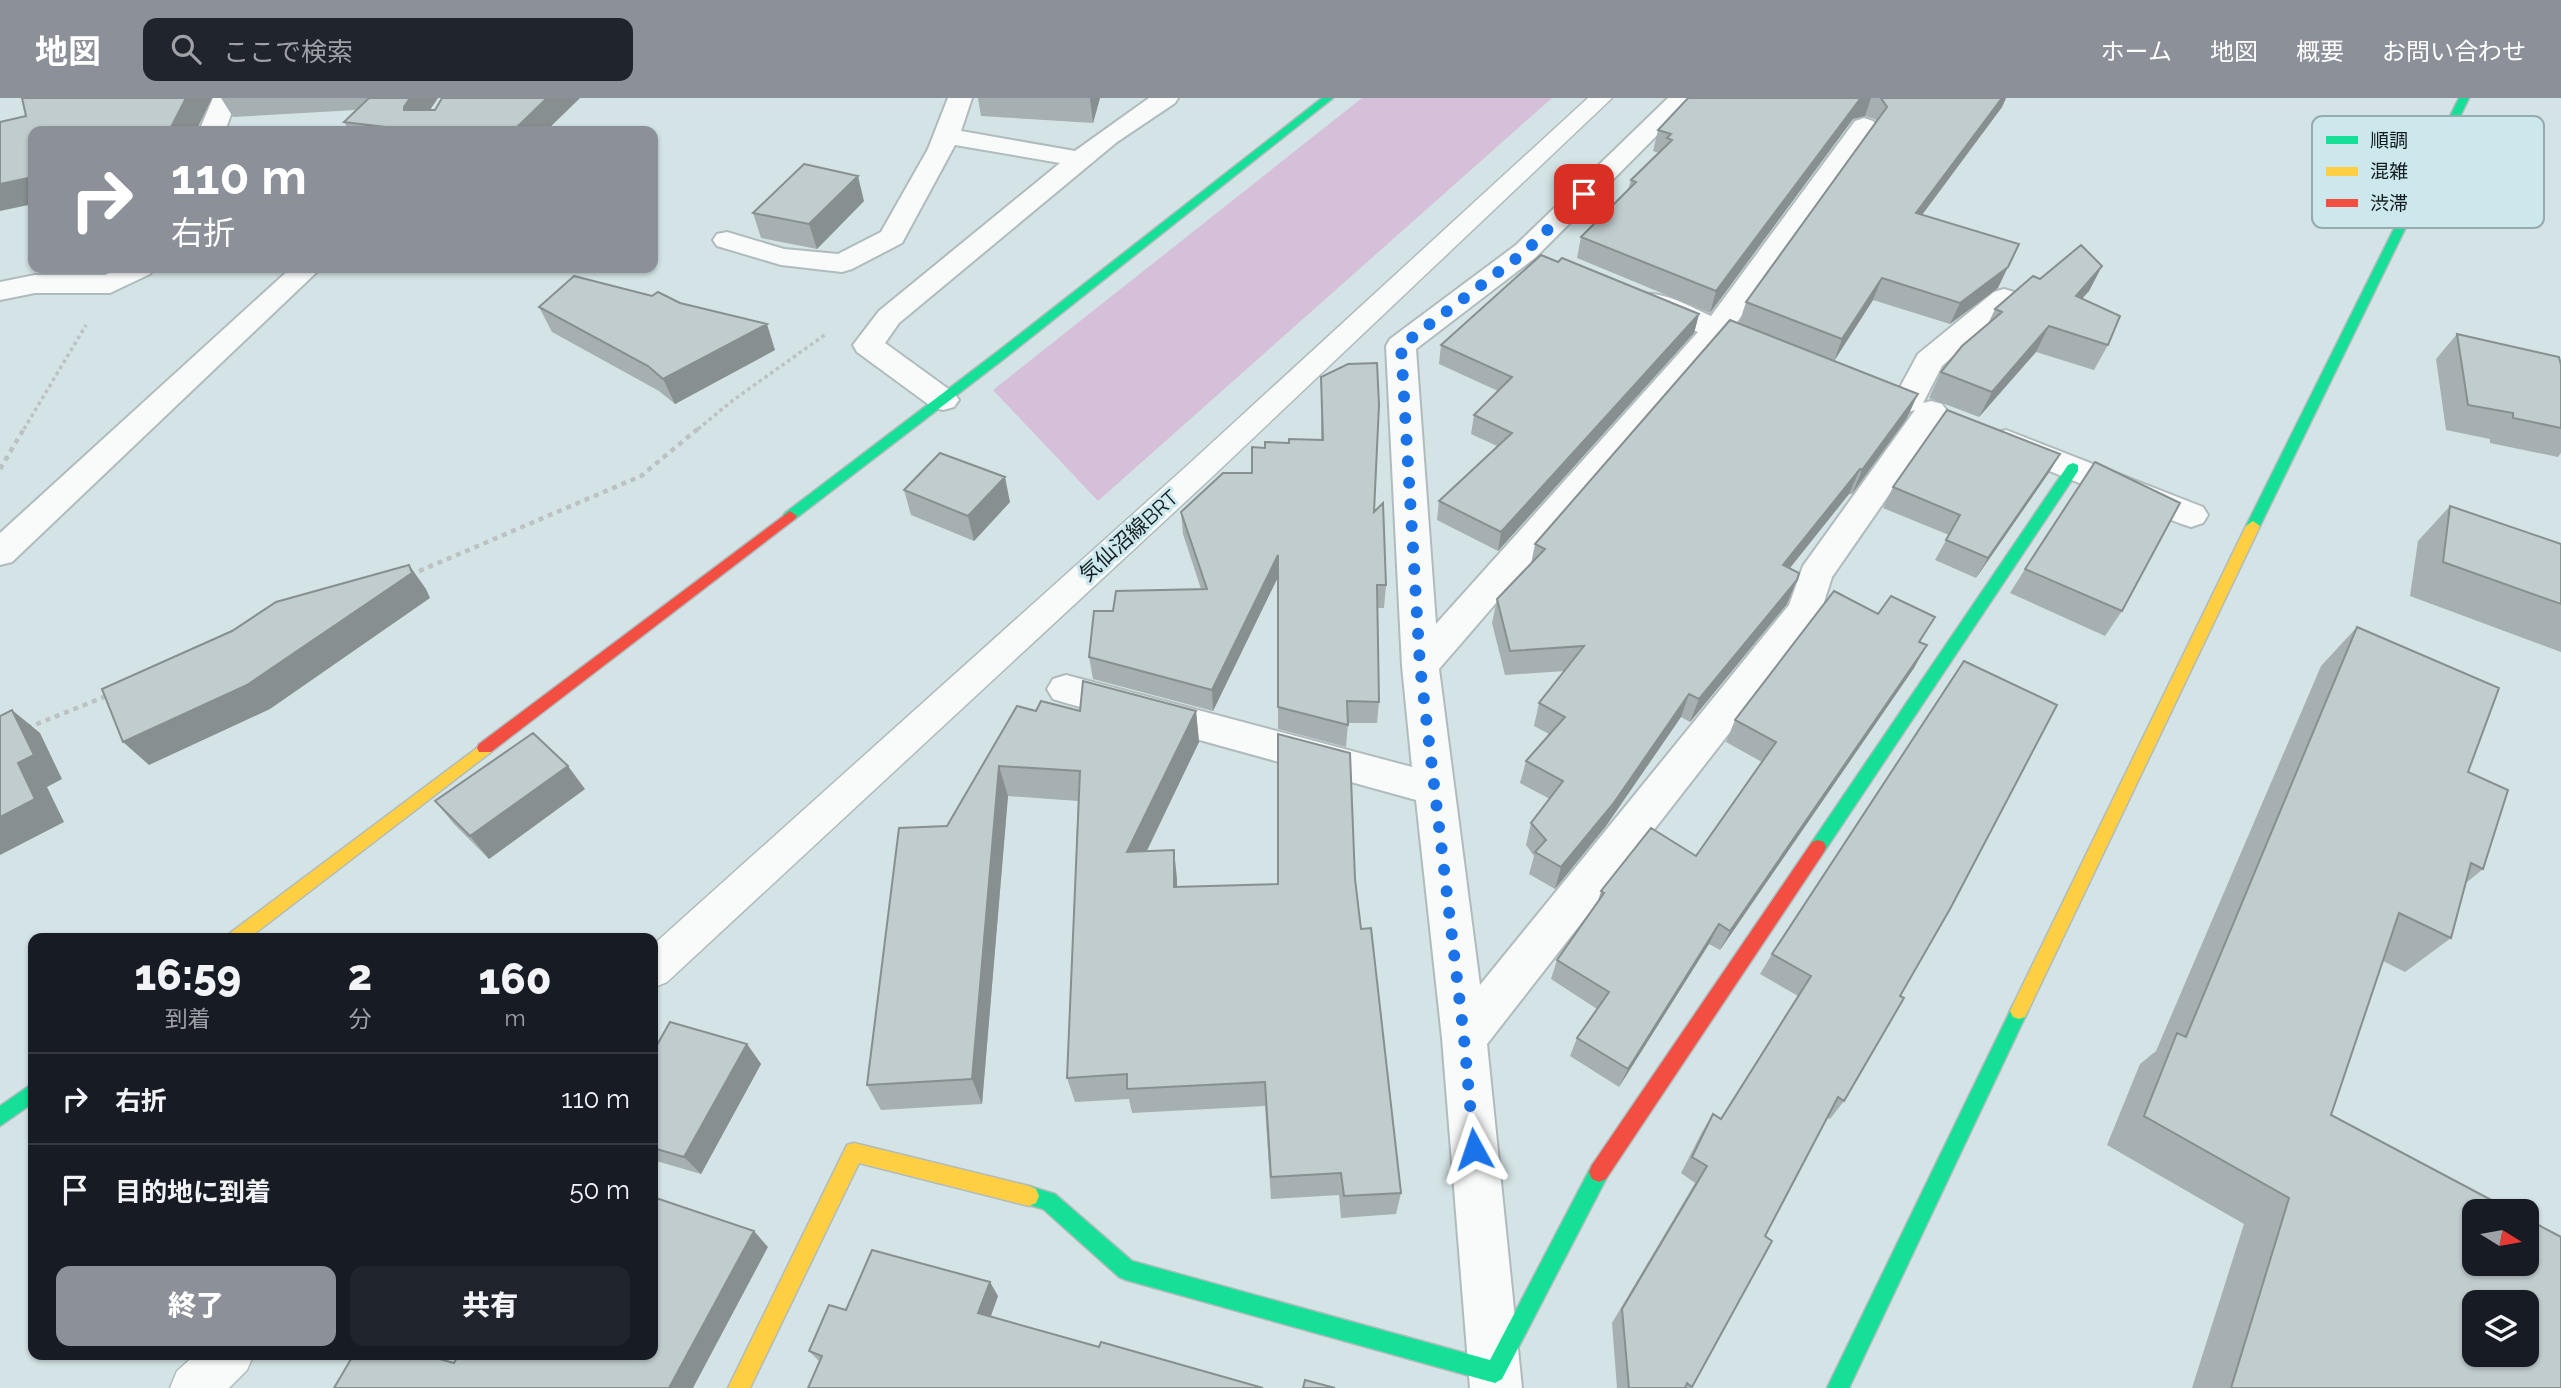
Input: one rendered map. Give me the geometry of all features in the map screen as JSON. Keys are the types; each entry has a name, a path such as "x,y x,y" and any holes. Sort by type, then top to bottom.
{"street":[{"path":"214,126 225,98"},
{"path":"727,240 781,257 842,263 892,237 946,136 960,98"},
{"path":"943,400 867,345 889,317 1108,137 1166,98"},
{"path":"243,933 943,400 1328,98"},
{"path":"1495,1380 1464,1038 1420,666 1401,346 1539,256 1682,98"},
{"path":"2455,116 2464,98"},
{"path":"1420,666 1717,329 1864,126"},
{"path":"946,136 1037,150 1081,160"},
{"path":"1838,1388 2249,534 2400,228"},
{"path":"0,291 35,284 110,284 130,273"},
{"path":"0,553 302,273"},
{"path":"1628,293 1793,358"},
{"path":"1464,1038 1806,609 1815,575 1932,411 1929,361 2004,298"},
{"path":"1932,411 2191,515"},
{"path":"1495,1380 1595,1178 2073,468"},
{"path":"1066,689 1435,789"},
{"path":"0,1117 28,1096"},
{"path":"740,1388 854,1152 1048,1201 1126,1270 1495,1380"}],"lane":[{"name":"気仙沼線BRT","path":"658,965 1201,470 1601,98"},
{"path":"194,1388 224,1360"}],"path":[{"path":"0,469 110,284"},
{"path":"404,578 641,476 732,401 826,334 832,324"},
{"path":"26,729 116,692"}],"shaded area":[{"path":"1362,98 1552,98 1098,501 993,390"}],"building":[{"path":"22,98 186,98 172,126 28,126 28,178 0,184 0,122 26,116"},
{"path":"369,98 410,98 404,110 435,110 442,98 547,98 518,126 377,126 344,122"},
{"path":"1688,98 1862,98 1716,291 1581,237 1636,182 1631,180 1672,140 1667,138 1671,134 1658,130"},
{"path":"1881,98 2002,98 1916,213 2019,244 2008,267 1960,303 1882,278 1842,339 1746,302 1887,107"},
{"path":"804,164 858,176 809,224 753,213"},
{"path":"2081,245 2102,266 2076,296 2120,316 2108,345 2049,326 1992,392 1941,372 1962,346 2002,312 1995,309 2033,276 2040,279"},
{"path":"1541,255 1558,262 1562,258 1699,314 1501,532 1439,501 1512,433 1474,415 1512,377 1441,345"},
{"path":"574,276 652,296 658,292 680,303 767,324 663,379 648,366 539,307"},
{"path":"1730,320 1918,394 1862,470 1860,469 1783,565 1799,573 1797,580 1699,699 1689,694 1613,804 1561,867 1535,852 1546,840 1531,823 1563,781 1526,761 1565,717 1539,703 1584,646 1510,651 1497,599 1545,549 1535,544"},
{"path":"2457,334 2559,357 2561,428 2513,418 2513,413 2468,405"},
{"path":"1377,363 1379,405 1374,512 1383,503 1386,585 1377,585 1379,702 1347,701 1348,725 1278,707 1278,555 1212,690 1089,657 1094,611 1113,611 1116,591 1207,589 1181,512 1223,473 1252,473 1252,447 1265,448 1265,442 1289,443 1289,439 1323,440 1321,377 1348,364"},
{"path":"1947,410 2060,454 1988,558 1946,540 1960,515 1893,487"},
{"path":"940,453 1005,477 968,516 904,490"},
{"path":"2095,462 2180,503 2122,611 2025,569"},
{"path":"2450,506 2561,544 2561,604 2443,562"},
{"path":"409,565 412,573 247,685 123,742 102,689 232,631 276,602"},
{"path":"1834,591 1878,614 1891,596 1935,617 1919,642 1927,645 1730,931 1719,924 1628,1069 1577,1038 1609,992 1557,960 1604,893 1601,891 1651,828 1696,856 1776,742 1735,720"},
{"path":"2357,627 2499,688 2468,772 2508,790 2483,869 2471,863 2451,938 2399,913 2331,1115 2489,1199 2462,1199 2462,1276 2539,1276 2539,1225 2561,1237 2561,1388 2231,1388 2289,1198 2144,1116 2177,1033 2186,1037"},
{"path":"1964,661 2057,705 1950,909 1900,996 1904,998 1844,1101 1838,1097 1765,1236 1772,1241 1692,1387 1687,1383 1685,1388 1629,1388 1622,1309 1707,1166 1692,1157 1713,1114 1721,1119 1811,976 1772,954"},
{"path":"1083,681 1196,711 1127,852 1174,850 1174,887 1278,884 1278,734 1350,753 1355,879 1361,929 1371,928 1401,1193 1344,1196 1341,1173 1271,1177 1265,1082 1127,1089 1127,1074 1067,1078 1080,771 999,766 972,1079 867,1085 899,828 947,826 1017,706 1036,711 1041,701 1080,711"},
{"path":"12,710 34,755 18,763 35,799 0,817 0,716"},
{"path":"533,733 568,766 470,836 435,801"},
{"path":"670,1022 747,1044 684,1157 658,1149 658,1043"},
{"path":"658,1199 754,1231 669,1388 334,1388 350,1360 443,1360 454,1363 456,1360 658,1360"},
{"path":"872,1250 990,1282 978,1313 1099,1347 1101,1342 1263,1388 808,1388 822,1356 809,1351 829,1305 846,1310"},
{"path":"1305,1380 1335,1388 1303,1388"}],"traffic: fast":[{"path":"790,516 1001,355 1328,98"},
{"path":"2455,116 2464,98"},
{"path":"2253,526 2400,228"},
{"path":"1818,847 2073,468"},
{"path":"1838,1388 2019,1011"},
{"path":"0,1117 28,1096"},
{"path":"1029,1196 1048,1201 1126,1270 1495,1372 1599,1172"}],"traffic: slow":[{"path":"2019,1011 2253,526"},
{"path":"243,933 485,748"},
{"path":"739,1388 854,1152 1029,1196"}],"traffic: jam":[{"path":"485,748 790,516"},
{"path":"1599,1172 1818,847"}],"route":[{"path":"1474,1149 1464,1038 1420,666 1401,346 1526,251 1584,194"}]}
